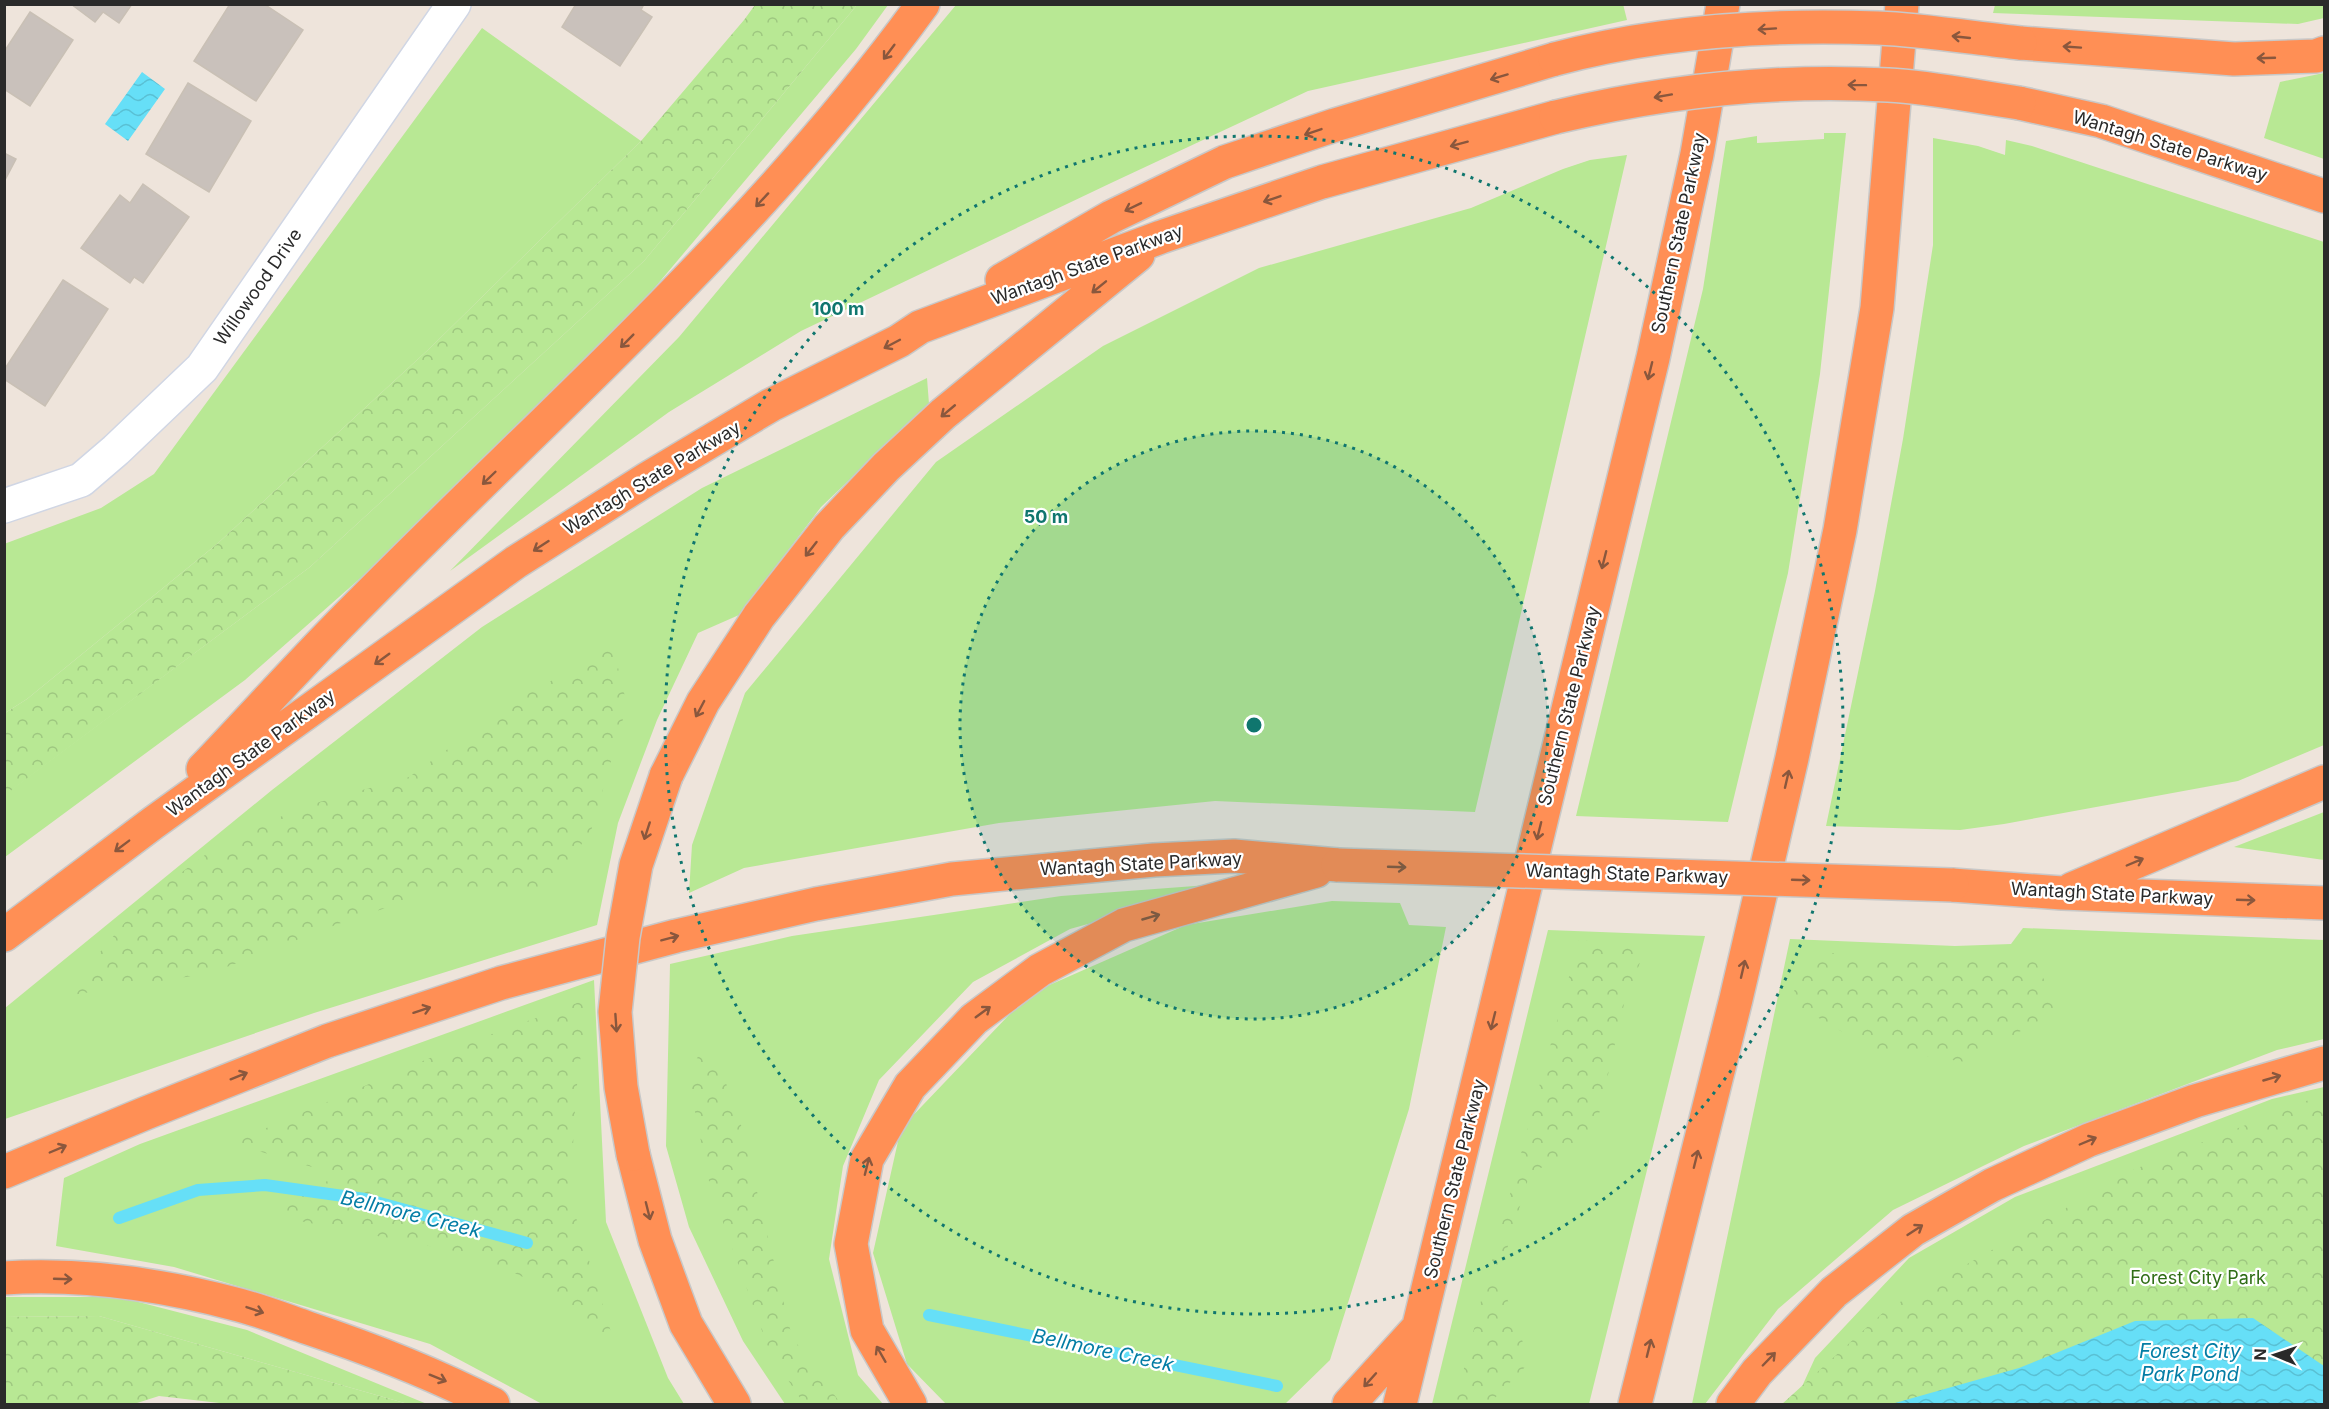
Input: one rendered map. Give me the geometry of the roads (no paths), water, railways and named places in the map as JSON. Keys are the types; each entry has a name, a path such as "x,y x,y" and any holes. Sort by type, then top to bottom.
{"highway":[{"path":"153,823 337,627 663,305 777,184 885,57 923,4"},
{"name":"Southern State Parkway","path":"1400,1404 1653,358 1697,154 1723,4"},
{"path":"1635,1404 1792,758 1840,530 1877,308 1902,4"},
{"path":"920,327 1111,217 1225,162 1335,125 1584,51 1682,35 1781,27 1880,28 2020,43 2234,59 2316,56 2325,53"},
{"name":"Wantagh State Parkway","path":"4,935 153,823 516,562 647,479 762,411 899,341 920,327 1161,237 1322,182 1556,117 1686,92 1787,83 1889,85 2019,103 2101,121 2325,196"},
{"path":"734,1404 686,1324 655,1240 633,1154 621,1087 615,1012 623,937 636,865 666,776 703,702 759,616 829,527 886,467 943,414 1161,237"},
{"path":"2062,893 2325,782"},
{"name":"Wantagh State Parkway","path":"4,1172 327,1041 469,994 676,936 816,904 952,879 1154,860 1234,856 1338,865 1952,885 2062,893 2325,903"},
{"path":"910,1404 867,1330 851,1244 867,1159 910,1086 974,1019 1040,970 1124,925 1338,865"},
{"path":"1733,1404 1757,1372 1834,1292 1913,1230 1992,1185 2089,1140 2195,1101 2325,1063"},
{"path":"4,1278 99,1280 171,1290 240,1305 348,1341 455,1385 493,1404"},
{"path":"1348,1404 1420,1325"}],"street":[{"name":"Willowood Drive","path":"4,506 81,480 117,450 202,368 454,4"}],"water":[{"path":"142,72 165,89 128,141 105,124"},
{"name":"Forest City Park Pond","path":"2253,1318 2324,1366 2324,1404 1855,1404 1895,1403 2019,1368 2135,1321"}],"waterway":[{"name":"Bellmore Creek","path":"119,1218 198,1190 265,1185 365,1199 527,1243"},
{"name":"Bellmore Creek","path":"929,1315 1277,1386"}],"park label":[{"name":"Forest City Park","path":"2198,1278"}]}
